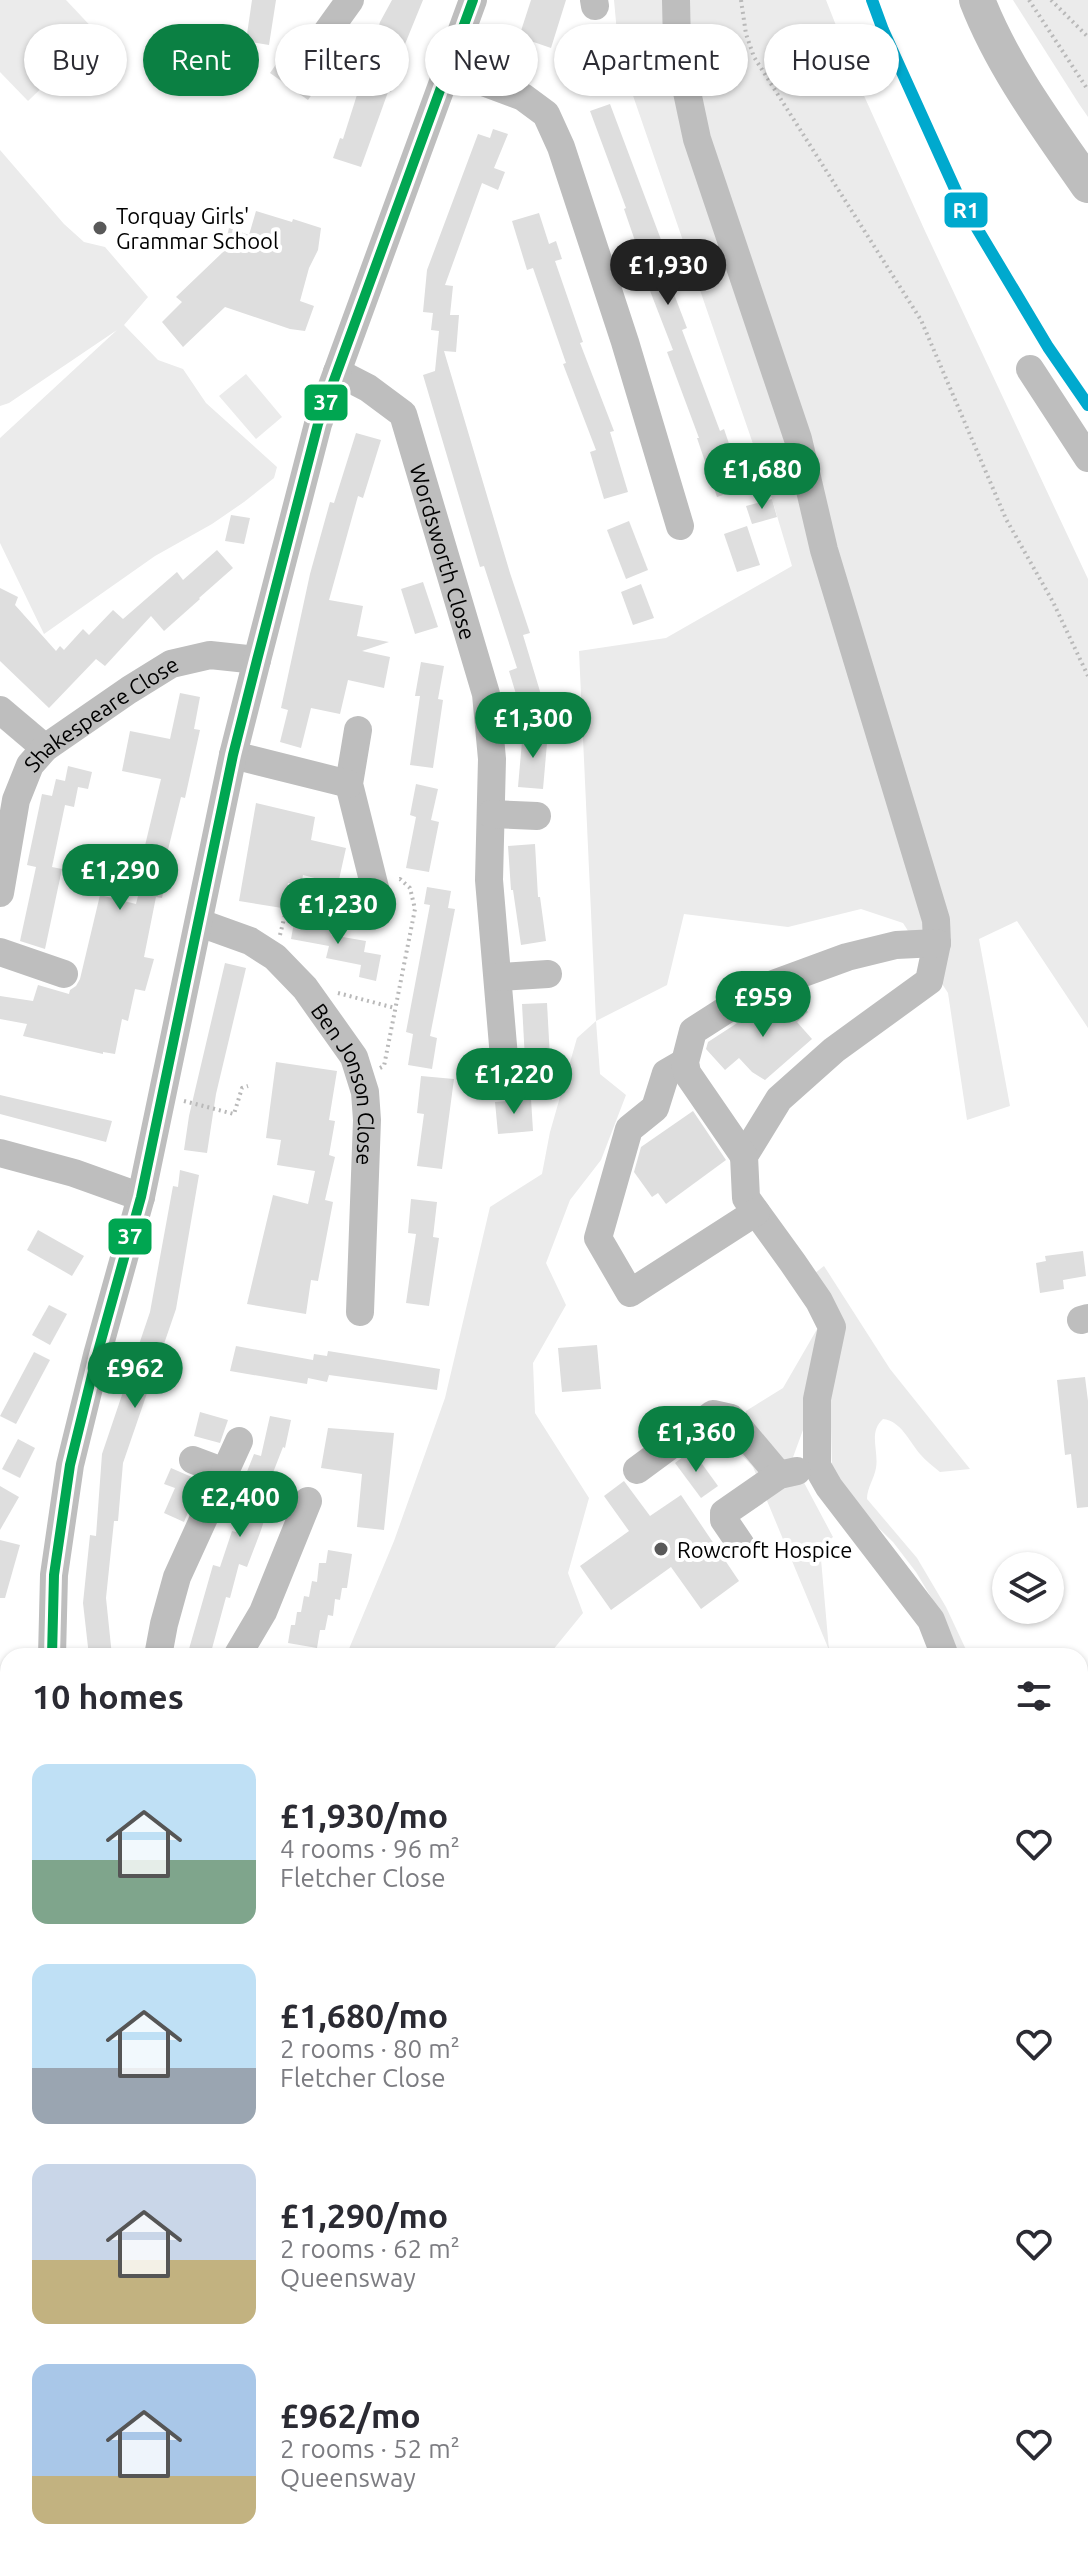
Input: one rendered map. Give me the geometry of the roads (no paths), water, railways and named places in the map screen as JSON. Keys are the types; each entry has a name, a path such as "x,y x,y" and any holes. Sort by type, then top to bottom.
{"main road":[{"path":"977,0 1030,102 1088,185"}],"street":[{"path":"333,24 350,0"},
{"path":"464,24 473,0"},
{"path":"676,0 677,45 697,139 798,439 824,550 936,920 937,943 929,981 834,1050 779,1099 744,1156"},
{"path":"52,1648 54,1575 70,1465 141,1197 233,755 318,424 438,96"},
{"path":"520,96 546,114 561,147 625,342 680,526"},
{"path":"1030,369 1088,458"},
{"name":"Wordsworth Close","path":"337,372 368,388 403,414 486,694 492,759 489,880 506,1081 548,1078"},
{"name":"Shakespeare Close","path":"0,893 16,800 30,765 45,748 171,664 210,655 257,660"},
{"path":"0,710 45,748"},
{"path":"358,730 349,784 376,891"},
{"path":"233,755 349,784"},
{"path":"491,814 537,816"},
{"name":"Ben Jonson Close","path":"200,923 250,941 275,957 310,996 354,1057 365,1092 367,1120 360,1312"},
{"path":"937,943 896,945 859,954 757,990 693,1031 685,1062 687,1073 744,1156 746,1198 819,1301 832,1327 817,1399 817,1466 829,1487 931,1620 942,1648"},
{"path":"0,952 64,974"},
{"path":"499,977 548,974"},
{"path":"685,1062 666,1073 655,1108 629,1129 598,1238 630,1293 756,1212"},
{"path":"0,1153 74,1173 141,1197"},
{"path":"637,1470 713,1414 731,1418 779,1475"},
{"path":"160,1648 177,1577 239,1441"},
{"path":"193,1460 225,1472"},
{"path":"741,1545 724,1520 724,1513 779,1475 817,1466"},
{"path":"242,1648 263,1612 308,1501"}],"place":[{"name":"Torquay Girls' Grammar School","path":"100,228"},
{"name":"Rowcroft Hospice","path":"661,1549"}]}
